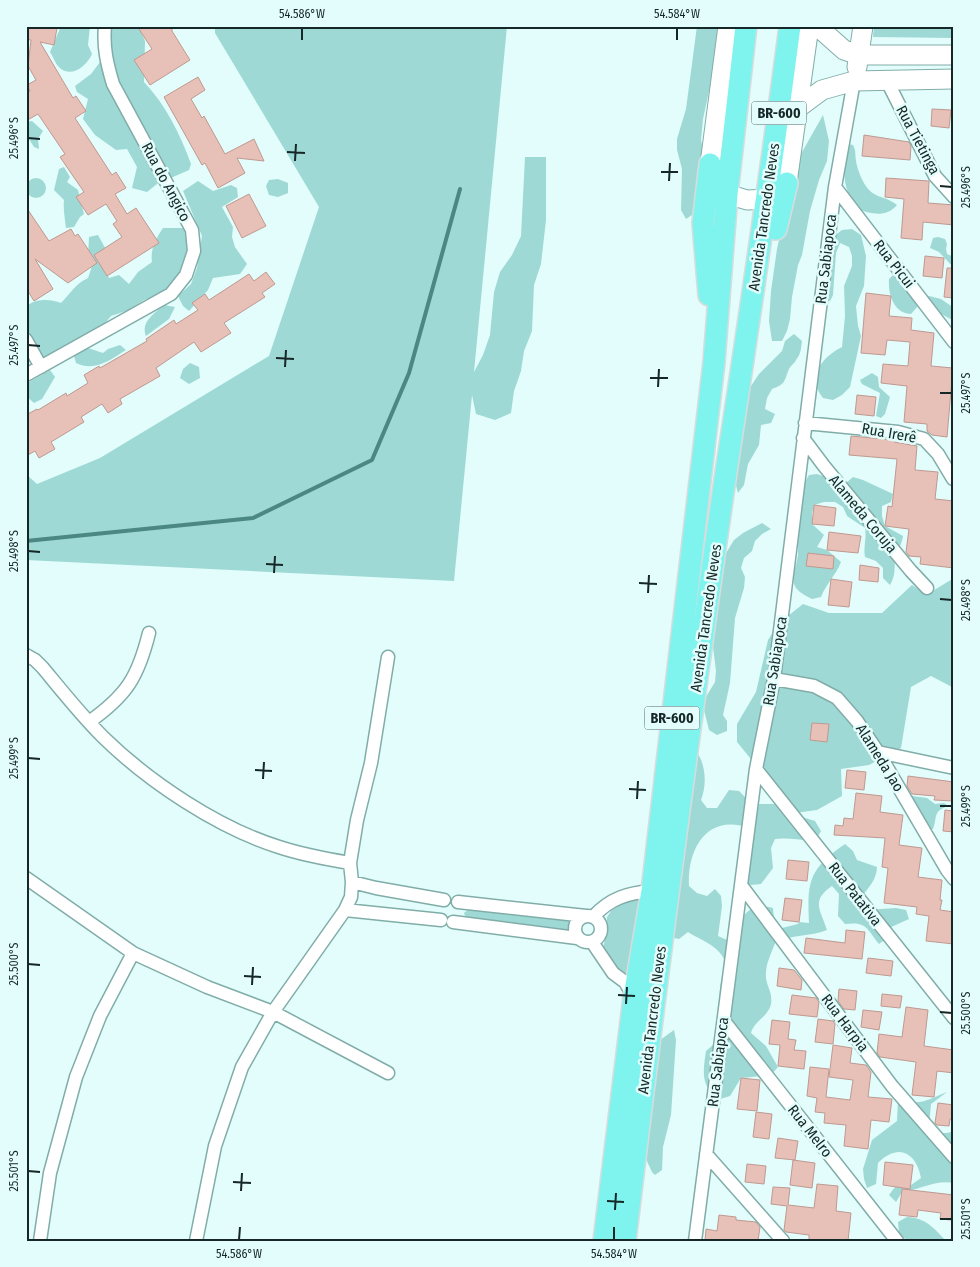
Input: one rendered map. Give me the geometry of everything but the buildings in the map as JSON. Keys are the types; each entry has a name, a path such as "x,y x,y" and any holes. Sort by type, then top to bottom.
{"main road":[{"path":"714,362 703,223 728,26"},
{"name":"Avenida Tancredo Neves","path":"604,1241 634,996 652,891 714,362 727,194 746,26"},
{"name":"Avenida Tancredo Neves","path":"625,1241 651,1022 728,460 768,199 790,26"},
{"path":"743,363 787,183 809,26"},
{"path":"817,26 844,50 859,55 954,55"},
{"path":"854,81 863,26"},
{"path":"798,106 822,90 854,81 954,79"},
{"path":"710,164 727,194 748,200 768,199 787,183"}],"street":[{"name":"Rua do Angico","path":"26,375 171,294 186,275 194,251 192,230 113,84 107,63 104,40 105,26"},
{"name":"Rua Tietinga","path":"886,80 935,176 954,197"},
{"name":"Rua Sabiapoca","path":"695,1241 756,769 774,679 835,187 854,81"},
{"name":"Rua Picui","path":"835,187 954,342"},
{"path":"26,340 41,367"},
{"name":"Rua Irerê","path":"805,423 898,432 924,439 938,454 953,479"},
{"name":"Alameda Coruja","path":"803,438 842,489 927,588"},
{"path":"89,722 104,712 129,686 139,666 148,633"},
{"path":"26,655 43,668 89,722 120,752 161,785 237,830 280,848 315,858 350,863"},
{"path":"196,1241 215,1146 242,1067 273,1012 345,910 351,897 350,863 357,820 370,763 388,657"},
{"name":"Alameda Jao","path":"774,679 814,686 837,698 857,721 878,752 954,879"},
{"path":"878,752 954,768"},
{"name":"Rua Patativa","path":"756,769 954,1018"},
{"path":"26,878 133,953 207,987 273,1012 388,1073"},
{"path":"345,910 447,921 578,938 582,941 592,942 599,936 601,928 600,923 589,916 458,902 449,899 444,900 352,882"},
{"name":"Rua Harpia","path":"741,885 892,1086 954,1157"},
{"path":"578,938 575,934 577,920 600,910 614,899 630,893 652,891"},
{"path":"444,900 438,905 437,913 447,921"},
{"path":"447,921 460,917 462,909 458,902"},
{"path":"592,942 614,973 625,982 634,996"},
{"path":"40,1241 50,1173 76,1077 100,1016 133,953"},
{"name":"Rua Melro","path":"724,1021 897,1241"},
{"path":"706,1154 783,1241"}],"shaded area":[{"path":"61,26 90,26 88,45 92,54 82,67 73,72 63,70 58,66 50,52"},
{"path":"111,26 139,26 145,41 144,82 172,120 191,164 189,170 157,184 147,192 132,188 137,167 127,149 116,150 95,135 83,119 88,99 77,92 75,86 91,74 109,50"},
{"path":"215,26 507,26 474,372 483,355 490,335 494,292 500,272 512,255 521,236 525,157 546,157 546,220 541,264 534,285 532,331 524,351 521,371 514,391 511,413 495,420 476,414 472,395 454,581 26,560 26,474 37,484 100,458 269,356 319,207 215,33"},
{"path":"697,26 723,26 703,119 701,140 703,150 695,213 686,219 681,210 682,169 677,150 677,139 686,109"},
{"path":"874,26 954,26 954,38 873,37"},
{"path":"823,115 829,141 827,161 810,211 802,255 798,265 787,331 782,341 772,341 769,321 777,249 797,161"},
{"path":"32,121 43,131 38,139 39,149 34,147 29,139 26,139 26,122"},
{"path":"848,144 854,147 858,168 867,187 875,195 890,200 897,205 893,209 878,214 857,209 848,193 844,171"},
{"path":"64,167 70,177 67,182 78,190 84,214 74,227 66,228 64,200 54,190 59,169"},
{"path":"32,178 40,178 46,184 46,192 40,198 32,198 26,192 26,184"},
{"path":"278,179 288,183 288,193 278,197 269,195 266,186 269,180"},
{"path":"198,181 213,191 231,185 237,188 238,197 222,207 233,227 232,237 235,247 247,264 240,274 213,278 208,290 189,311 183,306 178,296 191,284 197,268 202,236 183,191"},
{"path":"163,228 184,228 191,235 183,272 171,286 129,310 111,316 102,327 65,351 46,357 34,348 27,329 26,307 34,302 43,300 61,303 77,286 88,278 92,266 88,257 89,237 98,235 110,257 102,262 109,278 119,275 129,284 138,272 152,262 154,244"},
{"path":"852,229 861,235 866,256 864,286 856,306 861,336 850,387 833,400 823,398 818,390 816,375 828,356 842,347 845,316 844,286 852,266 852,256 849,247 840,243 836,253 833,295 830,301 826,300 834,236 842,230"},
{"path":"933,238 945,239 947,254 954,257 954,268 939,252 930,248"},
{"path":"894,274 925,295 941,299 954,308 954,321 923,304 918,306 911,314 905,313 896,307 891,297 889,279"},
{"path":"164,305 175,307 169,319 146,336 145,326 147,322"},
{"path":"794,334 802,341 800,353 790,368 784,382 772,389 767,398 765,409 775,414 771,423 761,425 759,445 748,464 744,485 738,493 734,478 747,392 759,374 782,351 785,341"},
{"path":"120,345 126,350 102,364 90,366 76,363 74,356 88,348 103,353"},
{"path":"190,363 199,367 200,378 189,384 180,378 183,369"},
{"path":"50,370 55,377 42,399 34,403 26,396 26,384"},
{"path":"872,373 878,377 879,387 890,397 885,414 881,418 876,416 880,393 862,384 860,380"},
{"path":"817,474 845,484 853,477 893,494 891,502 882,506 882,516 885,526 903,536 896,556 894,574 890,585 883,578 883,568 876,561 865,557 865,528 847,516 843,507 835,502 824,502 814,505 812,513 812,524 824,535 817,547 827,550 841,562 821,597 812,599 796,588 793,580 798,557 803,491 809,475"},
{"path":"762,523 771,529 755,541 752,551 744,558 741,568 745,577 744,588 735,618 730,683 723,715 727,721 727,731 717,735 709,730 704,710 704,700 715,682 716,671 711,630 713,610 721,589 723,558 734,540"},
{"path":"954,578 954,688 931,676 911,687 901,748 869,765 841,769 842,796 817,810 795,813 737,742 737,724 756,692 768,640 778,624 803,604 829,613 882,613 912,585 926,595"},
{"path":"696,751 704,768 704,788 701,800 707,808 717,808 729,790 739,791 755,804 775,804 792,814 815,821 821,831 816,840 775,839 771,848 773,868 761,884 751,885 742,879 751,829 736,825 723,825 712,829 704,836 692,858 689,886 697,893 707,896 715,889 721,896 722,906 718,936 727,940 745,914 756,907 763,906 773,908 774,920 778,929 798,924 799,922 809,923 809,896 813,877 824,861 845,844 853,851 857,860 877,867 875,878 860,902 866,910 896,908 906,910 909,919 889,928 887,938 879,944 866,927 852,923 845,924 838,916 839,894 832,886 825,891 819,901 819,906 827,930 787,938 775,943 767,965 766,977 771,995 771,1004 751,1033 766,1046 778,1067 771,1075 741,1078 730,1096 720,1099 709,1090 706,1084 704,1065 706,1051 721,1038 720,991 723,973 727,965 715,948 688,932 679,939 669,937"},
{"path":"906,797 927,798 935,804 944,803 948,806 940,810 936,815 933,829 928,829"},
{"path":"644,898 634,980 615,971 603,949 607,917 611,911 629,899"},
{"path":"469,909 567,920 570,922 571,927 566,931 466,919 464,913"},
{"path":"674,1030 676,1040 671,1115 663,1147 662,1170 655,1175 646,1159 660,1040"},
{"path":"947,1092 931,1104 929,1126 940,1133 954,1131 954,1183 941,1182 902,1192 896,1202 889,1195 895,1187 911,1185 921,1178 915,1162 905,1153 899,1152 892,1153 878,1163 876,1184 867,1188 863,1169 872,1140 897,1121 898,1100 919,1102"},
{"path":"907,1217 925,1222 946,1241 907,1241 899,1233 898,1222"}],"waterway":[{"path":"26,541 253,518 372,460 409,373 460,189"}]}
